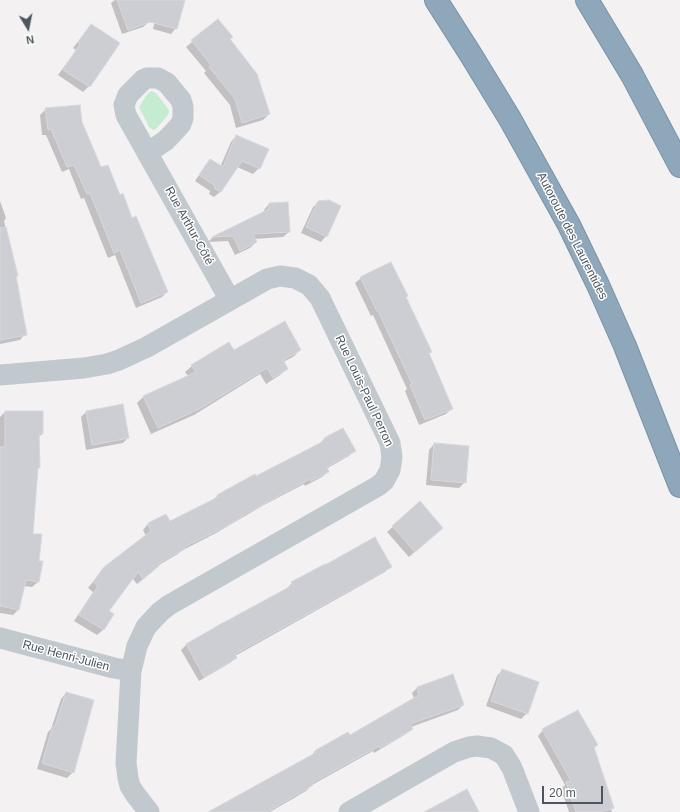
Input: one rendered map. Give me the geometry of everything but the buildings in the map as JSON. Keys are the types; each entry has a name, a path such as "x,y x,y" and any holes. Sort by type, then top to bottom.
{"highway":[{"name":"Autoroute des Laurentides","path":"436,0 503,107 569,225 625,346 680,486"},
{"path":"587,0 646,101 680,166"}],"street":[{"name":"Rue Arthur-Côté","path":"147,153 230,300"},
{"name":"Rue Louis-Paul Perron","path":"0,375 84,368 107,364 148,347 258,283 280,276 295,278 309,285 320,298 387,436 392,450 390,470 384,481 371,491 176,601 160,612 146,628 139,641 131,672 126,771 130,786 149,812"},
{"name":"Rue Henri-Julien","path":"0,638 131,672"},
{"path":"349,812 454,752 477,746 492,748 504,755 512,768 529,812"}],"green space":[{"path":"151,91 156,93 169,110 168,115 155,130 149,127 139,107"}]}
